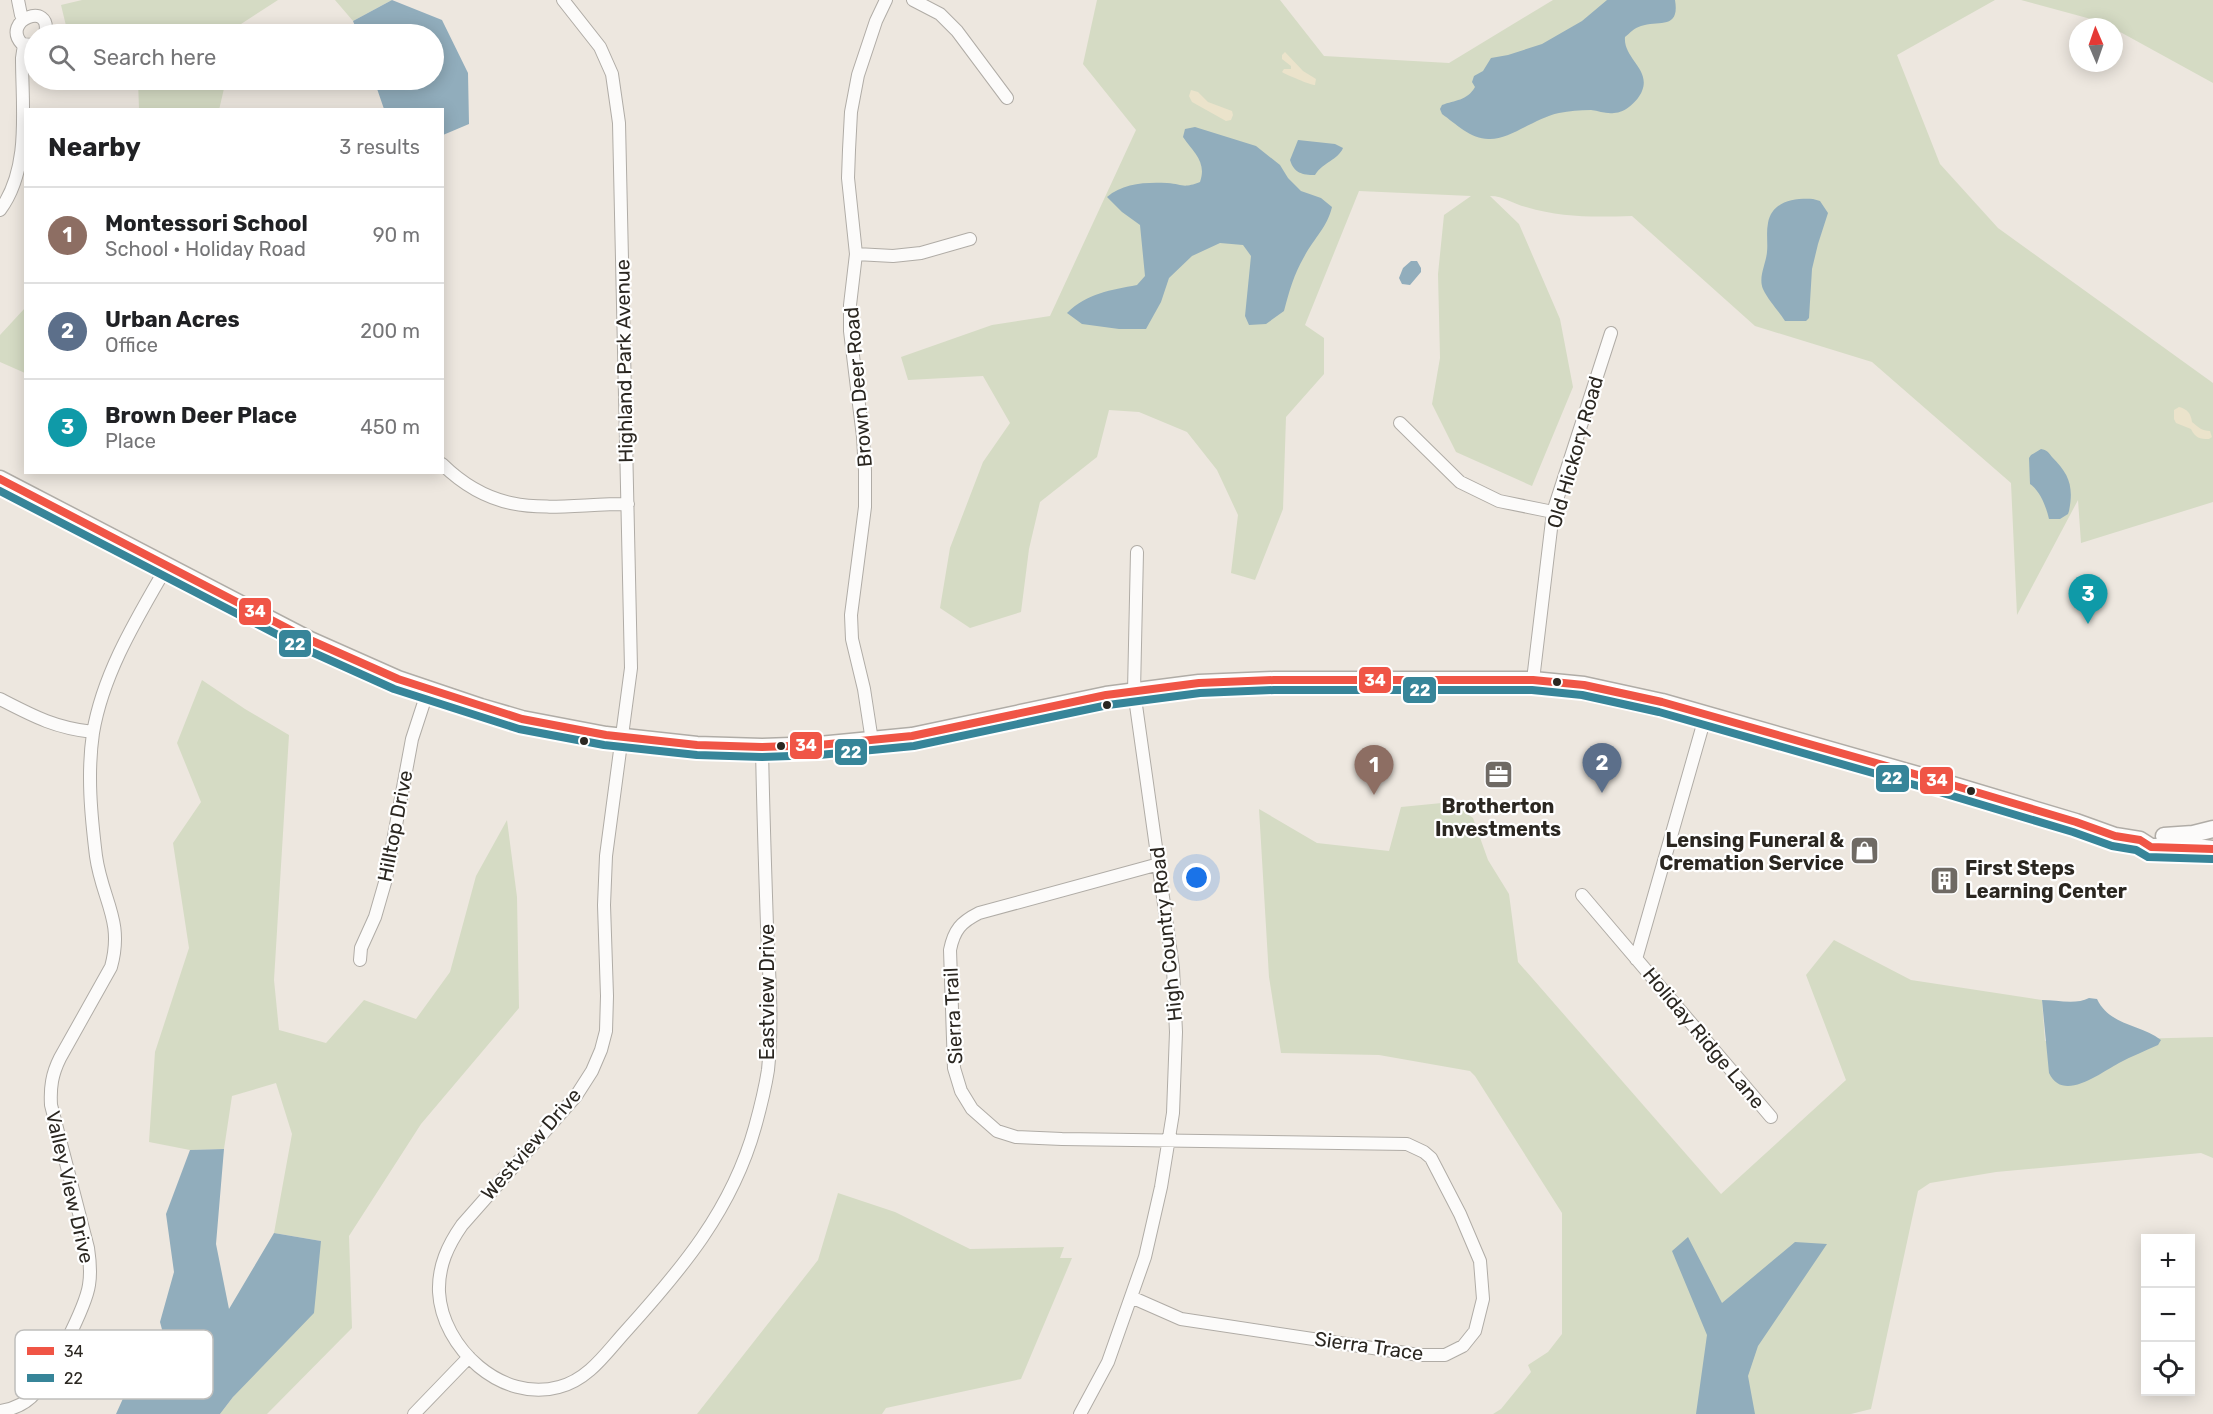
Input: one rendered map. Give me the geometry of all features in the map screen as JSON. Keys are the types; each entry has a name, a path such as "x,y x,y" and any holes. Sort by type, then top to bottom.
{"street":[{"path":"18,0 21,15"},
{"name":"Highland Park Avenue","path":"563,0 600,47 612,74 619,123 632,668 622,737"},
{"name":"Brown Deer Road","path":"872,741 864,689 852,639 851,615 865,507 863,437 850,331 850,305 856,254 848,178 851,112 866,47 886,0"},
{"path":"913,0 940,14 957,31 1006,98"},
{"path":"24,43 18,41 13,30 16,20 21,15 30,12 39,16 46,24"},
{"path":"0,210 15,184 20,164 22,58 24,54"},
{"path":"856,254 893,256 921,253 970,239"},
{"name":"Old Hickory Road","path":"1533,680 1553,512 1611,333"},
{"path":"1400,423 1460,482 1499,501 1553,512"},
{"path":"444,466 475,490 510,504 532,506 628,504"},
{"path":"0,478 310,640 398,679 522,719 622,737 697,745 762,747 872,741 912,736 1031,710 1134,691 1199,683 1274,680 1533,680 1623,692 1706,714 1939,781 2115,836 2140,840 2151,847 2213,849"},
{"name":"High Country Road","path":"1080,1414 1107,1362 1145,1257 1173,1113 1176,1032 1173,968 1134,691 1137,552"},
{"name":"Valley View Drive","path":"71,1330 85,1302 91,1268 88,1248 51,1105 50,1089 53,1072 60,1058 111,967 116,934 114,917 98,868 89,795 93,732 106,685 116,662 167,566"},
{"name":"Hilltop Drive","path":"360,960 361,948 375,917 386,879 412,739 428,690"},
{"path":"0,699 46,723 71,730 93,732"},
{"name":"Holiday Ridge Lane","path":"1636,958 1706,714"},
{"name":"Westview Drive","path":"469,1357 449,1329 440,1304 439,1279 446,1251 462,1225 576,1096 592,1071 603,1040 607,996 604,904 606,856 622,737"},
{"name":"Eastview Drive","path":"469,1357 496,1379 521,1388 553,1389 583,1376 593,1368 657,1297 695,1250 720,1212 740,1171 768,1072 771,1016 762,747"},
{"path":"2140,840 2152,836 2193,834 2213,829"},
{"name":"Sierra Trail","path":"1159,864 979,913 965,920 952,937 950,950 954,1068 961,1091 972,1109 984,1122 997,1131 1016,1137 1168,1141"},
{"name":"Holiday Ridge Lane","path":"1582,895 1771,1118"},
{"name":"Sierra Trace","path":"1131,1298 1180,1319 1419,1355 1444,1355 1463,1346 1475,1331 1481,1313 1480,1261 1460,1214 1431,1158 1415,1147 1407,1144 1168,1141"},
{"path":"414,1414 469,1357"},
{"name":"Valley View Drive","path":"0,1411 28,1399"}],"green space":[{"path":"82,0 278,0 241,24 66,24 61,5"},
{"path":"335,0 392,0 353,21"},
{"path":"1097,0 1280,0 1324,56 1449,63 1553,0 1995,0 1897,55 1940,164 1998,228 2213,383 2213,502 2081,543 2078,500 2017,615 2011,483 1872,362 1755,326 1632,216 1566,215 1540,211 1500,197 1490,196 1519,224 1560,319 1573,387 1532,486 1456,452 1432,404 1440,358 1438,274 1444,215 1471,196 1359,191 1305,325 1324,338 1324,374 1286,417 1283,509 1255,580 1231,573 1238,515 1217,470 1187,432 1139,412 1109,410 1097,457 1040,502 1029,549 1021,612 970,628 940,608 950,548 983,462 1010,423 983,376 908,380 901,357 992,325 1050,316 1136,130 1083,64"},
{"path":"2021,0 2213,0 2213,83 2123,34 2123,18 2087,18"},
{"path":"138,90 224,90 219,108 139,108"},
{"path":"24,309 24,373 0,362 0,335"},
{"path":"202,680 289,735 274,980 279,1030 326,1043 364,1000 416,1019 450,972 476,876 507,820 517,897 519,1008 421,1124 349,1236 352,1328 267,1414 220,1414 233,1397 321,1241 274,1233 292,1134 276,1083 232,1096 224,1149 190,1150 149,1142 155,1052 189,948 173,843 201,802 177,743"},
{"path":"1452,802 1473,818 1488,860 1509,894 1518,962 1721,1194 1846,1080 1806,975 1834,940 1911,980 2042,1000 2045,1041 2213,1037 2213,1158 2201,1153 1996,1172 1930,1183 1918,1191 1871,1409 1851,1414 1493,1414 1501,1409 1531,1372 1528,1365 1548,1352 1562,1334 1562,1213 1470,1071 1379,1055 1281,1053 1269,977 1259,809 1317,843 1389,851 1401,807"},
{"path":"838,1193 895,1212 970,1249 1064,1247 1060,1258 1072,1258 1021,1379 886,1408 882,1414 697,1414 818,1260"}],"sand":[{"path":"1285,52 1303,71 1316,79 1315,85 1282,72 1284,69 1291,69 1291,66 1282,59"},
{"path":"1191,90 1198,92 1208,102 1232,111 1231,120 1226,121 1192,102 1189,96"},
{"path":"2179,407 2188,412 2196,426 2210,431 2212,437 2203,439 2194,434 2191,429 2176,423 2174,410"}],"water":[{"path":"392,0 442,20 444,24 354,24 353,21"},
{"path":"1607,0 1675,0 1676,9 1671,20 1639,27 1625,37 1628,51 1643,76 1644,83 1640,95 1627,109 1611,113 1591,110 1559,113 1506,136 1490,139 1471,134 1442,114 1440,109 1442,105 1472,92 1475,87 1472,82 1474,76 1483,71 1491,58 1542,44 1582,21"},
{"path":"444,24 468,73 469,124 444,135 444,108 384,108 377,90 444,90"},
{"path":"1195,127 1256,146 1280,165 1288,178 1301,191 1321,198 1332,207 1327,221 1297,270 1284,311 1266,324 1249,325 1245,316 1251,256 1243,245 1220,243 1192,256 1169,278 1161,302 1146,329 1119,329 1082,324 1067,313 1091,297 1137,285 1145,276 1140,225 1107,197 1113,192 1135,184 1159,183 1186,186 1200,182 1201,163 1183,137 1185,129"},
{"path":"1298,140 1335,144 1343,148 1315,175 1306,174 1296,170 1290,160"},
{"path":"1791,200 1820,201 1828,213 1812,269 1809,318 1806,321 1785,321 1762,284 1767,252 1768,223 1770,216 1779,205"},
{"path":"1411,261 1417,261 1421,272 1410,285 1402,284 1399,278 1403,268"},
{"path":"2041,449 2047,451 2058,463 2069,481 2071,494 2069,511 2060,519 2049,519 2042,499 2030,484 2029,458"},
{"path":"2089,998 2097,999 2103,1008 2117,1020 2161,1040 2158,1045 2082,1083 2063,1086 2055,1082 2049,1073 2042,1000 2072,1002"},
{"path":"224,1149 216,1244 229,1309 274,1233 321,1241 314,1313 233,1397 220,1414 116,1414 123,1399 213,1399 213,1330 162,1330 160,1322 174,1272 166,1214 190,1150"},
{"path":"1688,1237 1722,1303 1795,1242 1827,1244 1758,1346 1748,1376 1755,1414 1696,1414 1707,1335 1672,1251"}],"transit line":[{"name":"34","path":"0,479 310,640 398,679 522,719 606,735 697,745 762,747 819,745 912,736 1106,695 1199,683 1274,680 1533,680 1584,685 1662,702 1939,781 2115,836 2140,840 2151,847 2213,849"},
{"name":"22","path":"0,491 305,649 394,689 519,729 604,745 697,755 762,757 819,755 914,746 1108,705 1200,693 1274,690 1532,690 1582,695 1659,712 1936,791 2112,846 2136,850 2148,857 2212,859"}],"place":[{"name":"Brown Deer Place","path":"2088,624"},
{"name":"Brotherton Investments","path":"1498,775"},
{"name":"Urban Acres","path":"1602,793"},
{"name":"Montessori School","path":"1374,795"},
{"name":"Lensing Funeral & Cremation Service","path":"1865,851"},
{"name":"First Steps Learning Center","path":"1944,880"}]}
